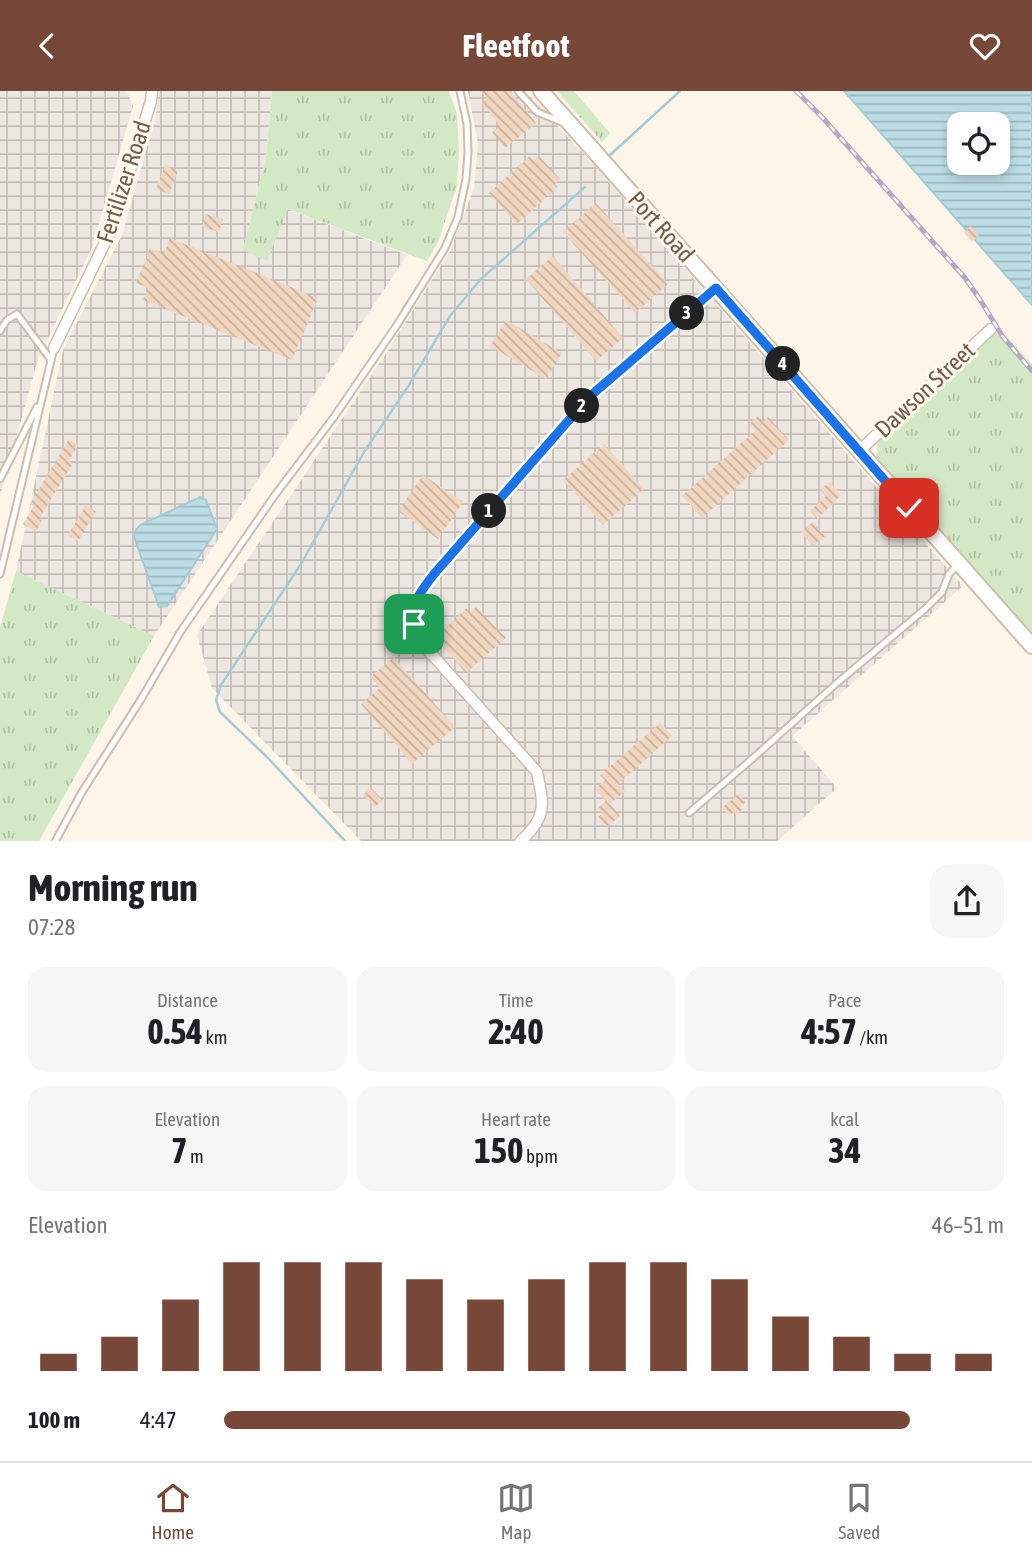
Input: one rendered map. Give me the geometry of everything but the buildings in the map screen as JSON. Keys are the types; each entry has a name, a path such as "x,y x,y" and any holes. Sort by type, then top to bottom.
{"main road":[{"name":"Port Road","path":"541,91 1032,646"}],"street":[{"name":"Fertilizer Road","path":"54,348 112,228 152,91"},
{"path":"521,841 539,822 542,797 537,772 418,639 413,608 434,574 596,391 716,288"},
{"name":"Dawson Street","path":"859,451 991,329"}],"lane":[{"path":"56,841 82,792 181,631 275,495 342,405 445,249 458,216 466,179 467,124 460,91"},
{"path":"517,91 537,112 573,127"},
{"path":"0,331 7,320 17,314 51,360"},
{"path":"0,574 54,348"},
{"path":"0,478 42,399"},
{"path":"689,813 925,609 942,592 949,574 959,564"}],"shaded area":[{"path":"0,91 127,91 133,106 92,248 38,359 0,496"},
{"path":"159,91 272,91 266,156 243,250 288,209 407,255 154,636 16,571 63,350 122,235 156,116"},
{"path":"468,91 525,91 595,166 963,586 792,736 837,788 777,841 361,841 212,688 197,635 387,352 450,251 474,188 478,143"}],"green space":[{"path":"272,91 449,91 457,114 457,186 438,242 427,261 288,209 267,261 243,250 266,156"},
{"path":"557,91 574,91 610,133 602,142"},
{"path":"1000,329 1032,364 1032,632 876,457 878,441"},
{"path":"16,571 154,636 39,841 0,841 0,627"}],"water":[{"path":"844,91 1032,91 1032,305"},
{"path":"200,497 206,500 217,529 167,606 159,607 133,534 140,525"}],"waterway":[{"path":"609,156 680,91"},
{"path":"345,841 268,758 220,712 216,700 221,685 301,564 364,452 409,385 450,316 481,279 585,187"}],"railway":[{"path":"796,91 965,278 1003,337 1032,371"}],"route":[{"path":"414,624 413,608 434,574 576,412 596,391 716,288 909,508"}]}
